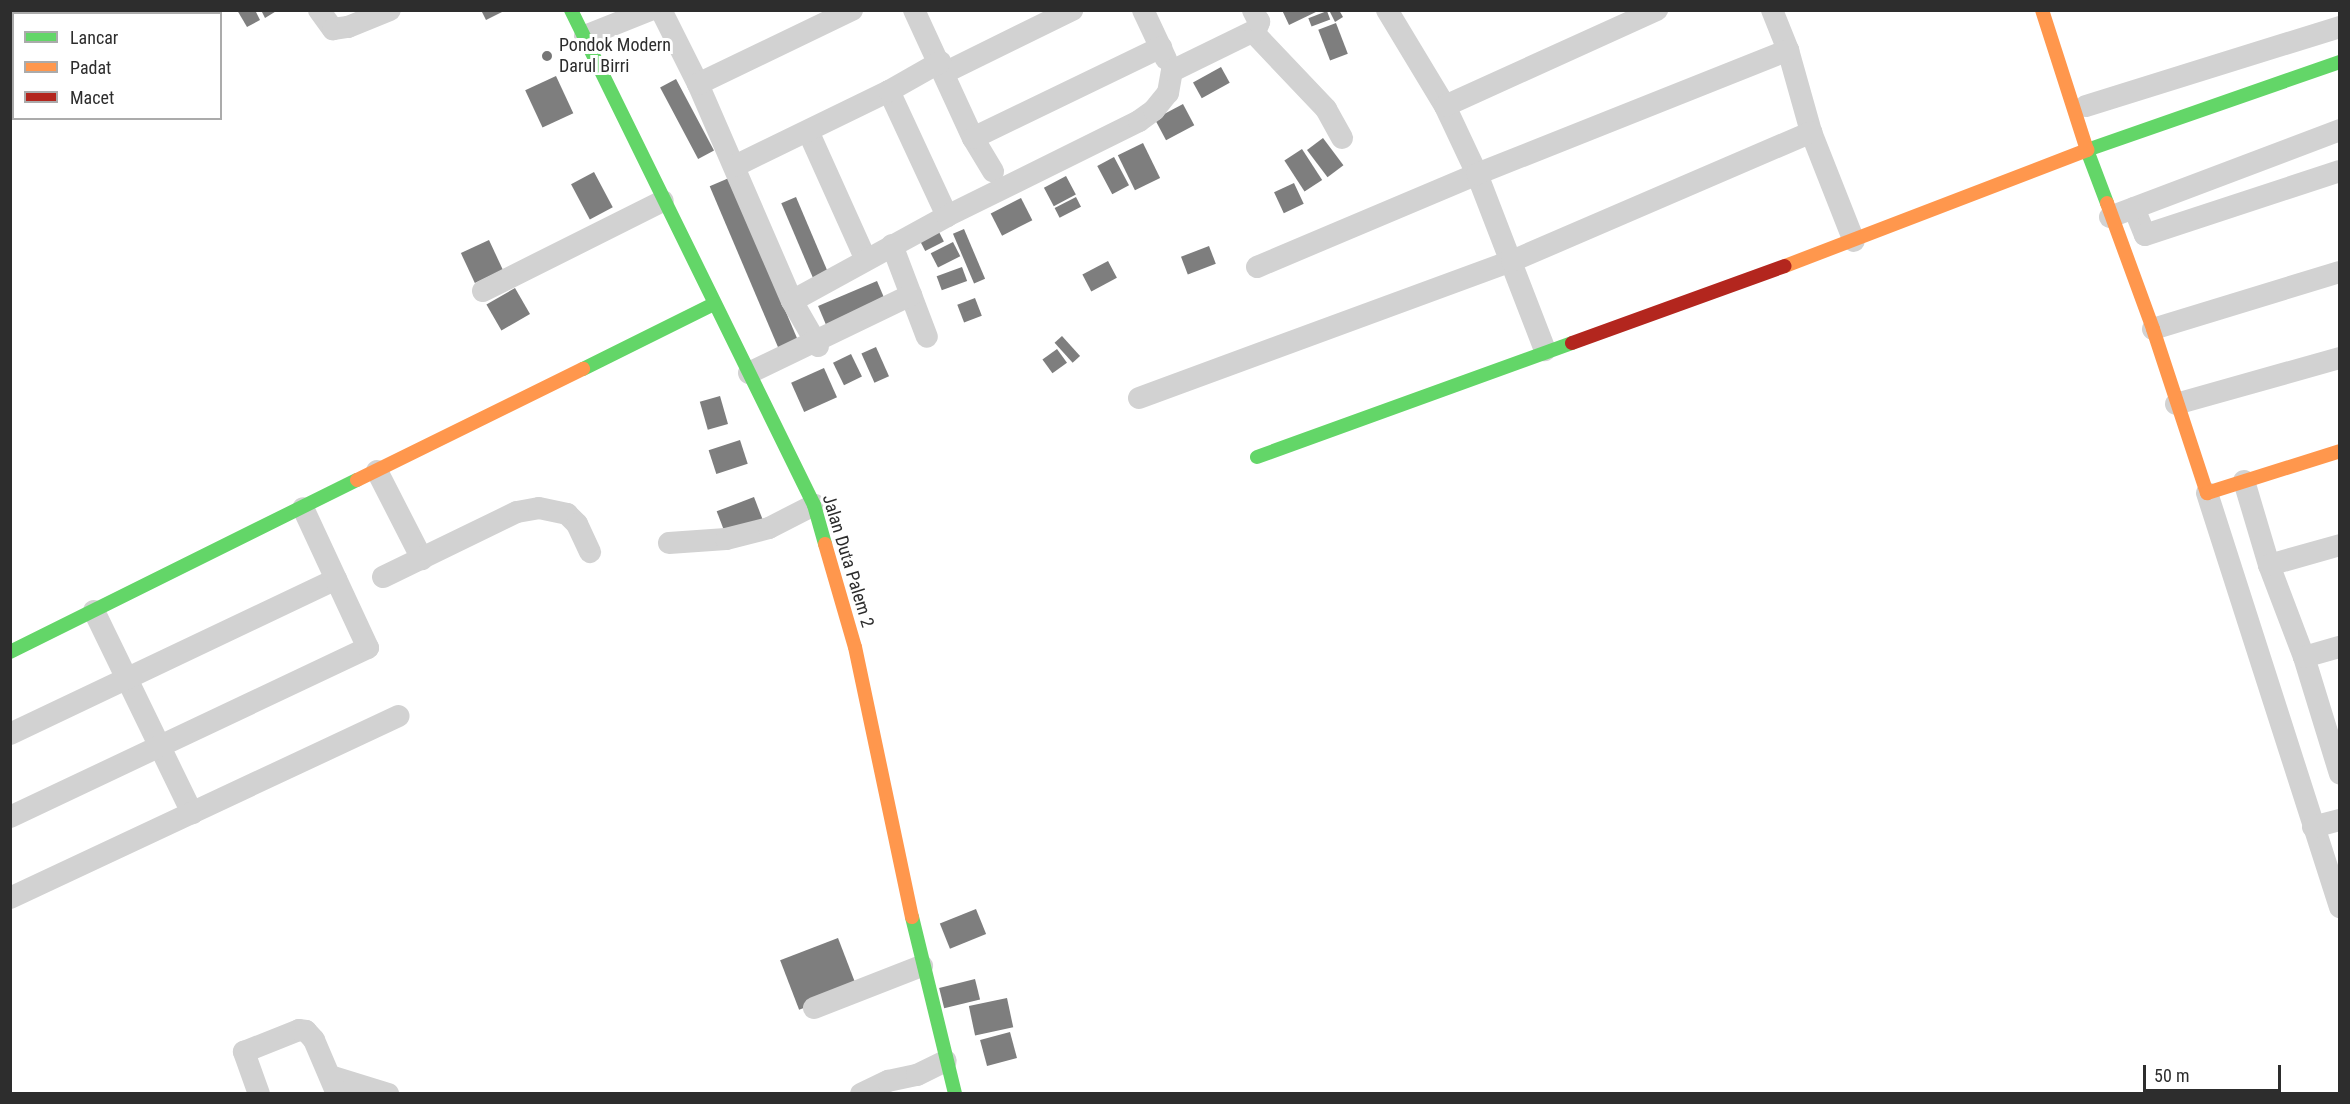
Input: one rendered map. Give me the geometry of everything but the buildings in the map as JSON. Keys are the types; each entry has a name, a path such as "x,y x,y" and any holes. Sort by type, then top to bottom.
{"street":[{"path":"319,10 329,27 336,29 390,10"},
{"name":"Jalan Duta Palem 2","path":"571,10 814,505 855,647 922,966 955,1094"},
{"path":"585,36 650,10"},
{"path":"661,10 735,166 792,301 816,344"},
{"path":"698,84 852,10"},
{"path":"914,10 973,138 993,171"},
{"path":"735,166 888,91 1072,10"},
{"path":"792,301 892,245 1139,121 1154,110 1168,93 1172,71 1143,10"},
{"path":"1445,106 1657,10"},
{"path":"1772,10 1788,50 1811,132 1854,241"},
{"path":"2042,10 2110,217 2153,329 2340,907"},
{"path":"1396,13 1445,106 1477,174 1545,350"},
{"path":"1172,71 1253,21 1326,109 1342,138"},
{"path":"2086,106 2340,27"},
{"path":"973,138 1161,47"},
{"path":"1257,267 1477,174 1788,50"},
{"path":"1257,457 1545,350 1854,241 2087,150 2340,62"},
{"path":"888,91 947,216"},
{"path":"2110,217 2340,130"},
{"path":"808,131 866,260"},
{"path":"1139,399 1512,261 1811,132"},
{"path":"2134,208 2145,235 2340,171"},
{"path":"483,291 663,201"},
{"path":"892,245 927,337"},
{"path":"2153,329 2340,272"},
{"path":"749,373 816,344 911,295"},
{"path":"10,652 714,304"},
{"path":"2176,404 2340,358"},
{"path":"2207,493 2340,451"},
{"path":"377,471 422,559"},
{"path":"2244,481 2269,565 2304,657 2338,764"},
{"path":"669,543 726,539 769,528 814,505"},
{"path":"10,817 368,648 303,508"},
{"path":"383,577 518,512 539,508 567,514 577,524 590,552"},
{"path":"2269,565 2340,544"},
{"path":"10,734 336,579"},
{"path":"94,611 192,813"},
{"path":"2304,657 2340,647"},
{"path":"10,898 398,716"},
{"path":"2313,828 2340,820"},
{"path":"814,1008 922,966"},
{"path":"259,1094 244,1052 298,1030 310,1034 333,1085 388,1094"},
{"path":"861,1094 888,1081 917,1075 946,1061"}],"traffic: fast":[{"path":"571,10 814,505 825,544"},
{"path":"2107,203 2087,150 2340,62"},
{"path":"583,369 714,304"},
{"path":"1257,457 1572,343"},
{"path":"10,652 357,480"},
{"path":"912,917 955,1094"}],"traffic: slow":[{"path":"1785,266 2087,150 2042,10"},
{"path":"2107,203 2153,329 2207,493 2340,451"},
{"path":"357,480 583,369"},
{"path":"825,544 855,647 912,917"}],"traffic: jam":[{"path":"1572,343 1785,266"}],"place":[{"name":"Pondok Modern Darul Birri","path":"547,56"}]}
